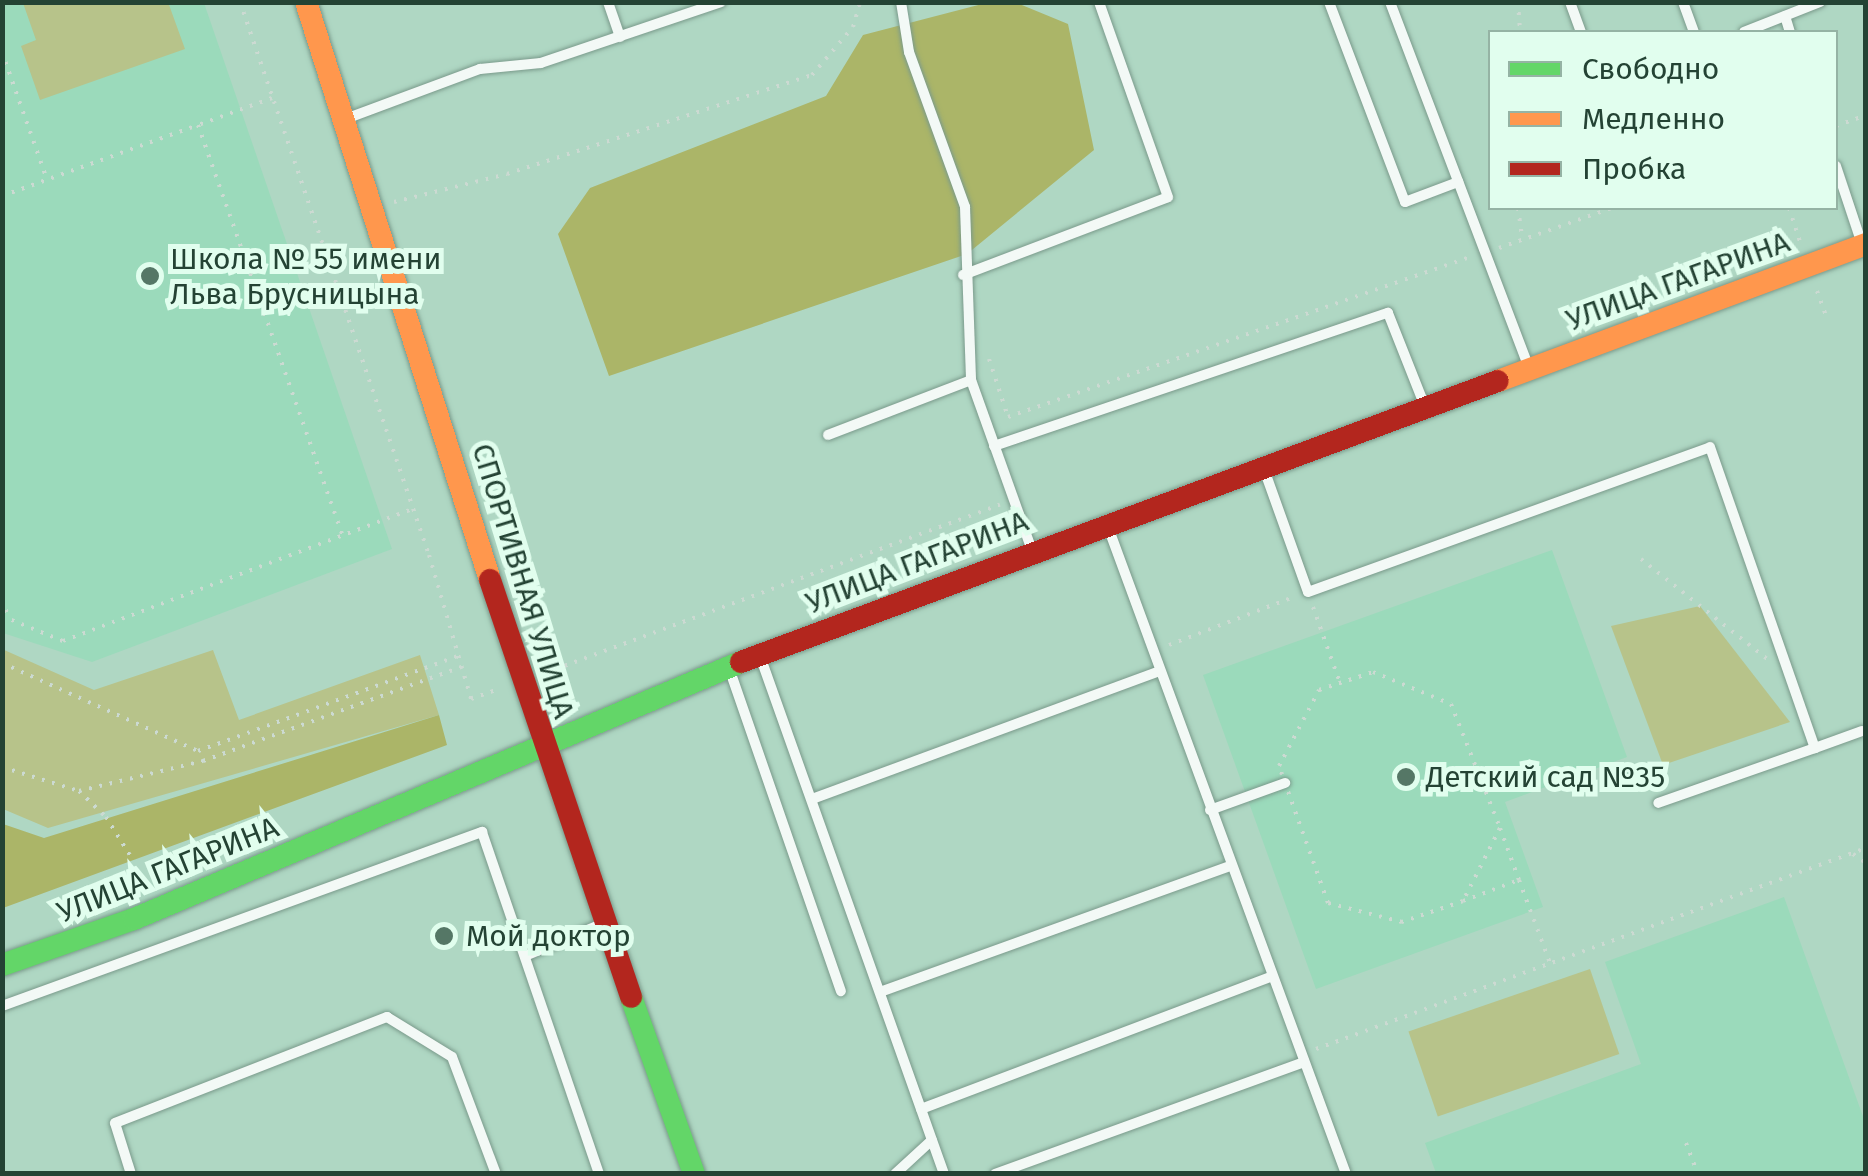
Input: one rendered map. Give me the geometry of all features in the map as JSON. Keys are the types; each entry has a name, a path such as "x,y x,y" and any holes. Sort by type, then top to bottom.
{"street":[{"name":"СПОРТИВНАЯ УЛИЦА","path":"306,2 347,119 543,748 694,1174"},
{"name":"УЛИЦА ГАГАРИНА","path":"2,965 134,919 729,667 1032,550 1864,248"}],"lane":[{"path":"608,2 620,37"},
{"path":"668,2 673,17"},
{"path":"347,119 480,69 541,62 721,2"},
{"path":"901,2 908,52 965,207 962,275 971,380 1032,550"},
{"path":"962,275 1168,197 1099,2"},
{"path":"1329,2 1405,202 1458,182"},
{"path":"1390,2 1529,368"},
{"path":"1570,2 1580,30"},
{"path":"1683,2 1693,30"},
{"path":"1749,30 1820,2"},
{"path":"1785,16 1789,30"},
{"path":"1838,172 1864,248"},
{"path":"994,446 1388,313 1425,406"},
{"path":"828,434 971,380"},
{"path":"1263,466 1308,592 1710,447 1815,748"},
{"path":"1107,524 1270,977 1346,1174"},
{"path":"759,656 944,1174"},
{"path":"729,667 842,990"},
{"path":"812,799 1160,671"},
{"path":"1658,803 1862,732"},
{"path":"1210,810 1285,783"},
{"path":"2,1006 482,832 599,1174"},
{"path":"880,992 1230,866"},
{"path":"524,956 604,924"},
{"path":"920,1109 1270,977"},
{"path":"131,1174 114,1123 387,1018 452,1057 496,1174"},
{"path":"995,1174 1301,1059"},
{"path":"895,1174 932,1140"}],"path":[{"path":"240,2 413,509 471,698 1014,500"},
{"path":"374,208 507,174 812,74 853,27 860,2"},
{"path":"1518,2 1520,30"},
{"path":"2,52 47,180"},
{"path":"2,196 272,98"},
{"path":"1838,125 1866,116"},
{"path":"198,125 343,536"},
{"path":"1518,210 1522,240"},
{"path":"982,342 1008,417 1350,294 1606,210"},
{"path":"2,600 6,617 63,641 413,509"},
{"path":"1641,559 1790,678"},
{"path":"1153,651 1308,592 1340,683"},
{"path":"2,663 198,751 458,656"},
{"path":"79,791 203,761 464,666"},
{"path":"1519,880 1402,922 1328,903 1278,766 1319,690 1373,672 1452,704 1500,828 1550,963"},
{"path":"2,767 79,791 106,817 134,860"},
{"path":"1463,901 1500,828"},
{"path":"1301,1059 1866,848"},
{"path":"1851,853 1866,864"},
{"path":"1686,1143 1698,1174"}],"shaded area":[{"path":"168,2 185,49 40,100 21,46 36,40 23,3"},
{"name":"Школа № 55 имени Льва Брусницына","path":"3,3 204,3 392,549 92,662 3,633"},
{"path":"986,3 1017,3 1068,24 1094,150 967,254 609,376 558,234 590,188 826,96 863,35"},
{"name":"Детский сад №35","path":"1552,550 1627,757 1505,802 1543,907 1316,989 1203,675"},
{"path":"1700,606 1790,722 1663,765 1611,626"},
{"path":"2,649 94,690 213,650 239,720 420,655 439,715 48,828 3,809"},
{"path":"439,715 447,745 3,908 3,824 44,838"},
{"path":"1784,897 1865,1122 1865,1173 1436,1173 1425,1143 1641,1064 1605,962"},
{"path":"1590,969 1619,1054 1438,1117 1408,1032"}],"traffic: fast":[{"path":"2,965 134,919 741,662"},
{"path":"631,997 694,1174"}],"traffic: slow":[{"path":"306,2 490,580"},
{"path":"1498,381 1866,244"}],"traffic: jam":[{"path":"741,662 1498,381"},
{"path":"490,580 631,997"}],"place":[{"name":"Школа № 55 имени Льва Брусницына","path":"150,276"},
{"name":"Детский сад №35","path":"1406,777"},
{"name":"Мой доктор","path":"444,936"}]}
